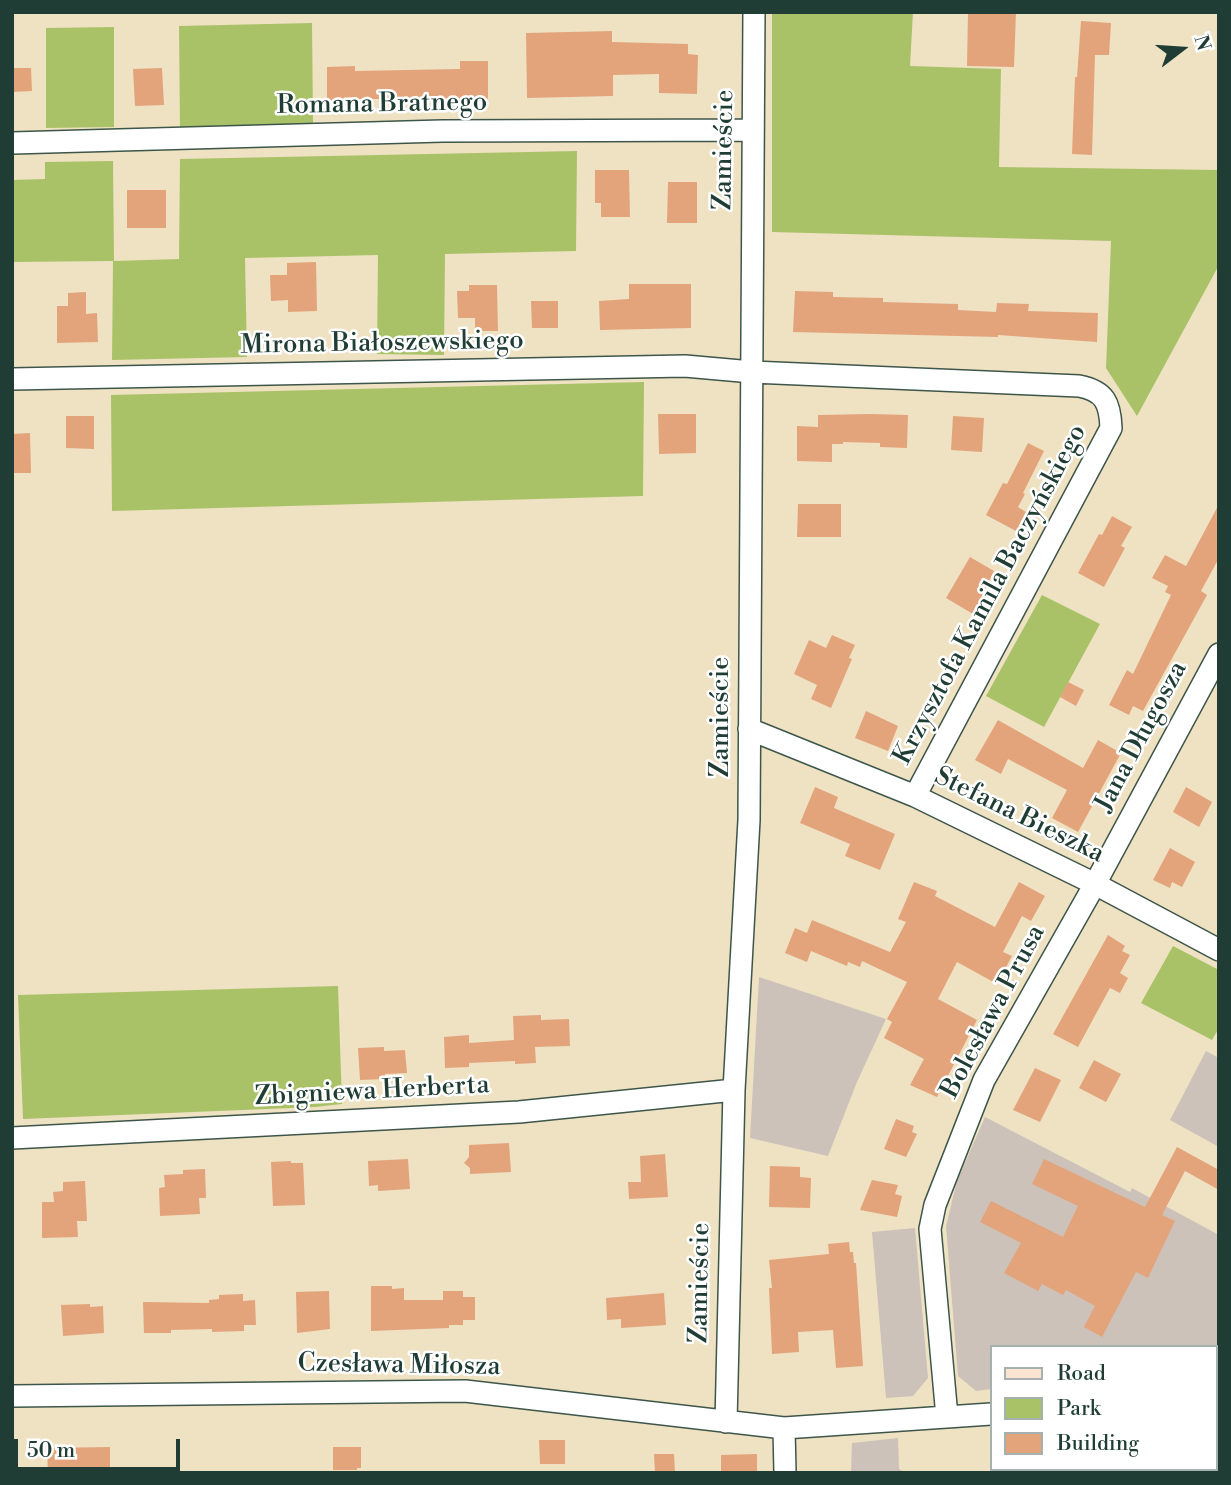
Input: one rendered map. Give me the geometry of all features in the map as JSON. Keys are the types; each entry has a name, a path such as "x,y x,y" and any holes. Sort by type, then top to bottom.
{"street":[{"name":"Zamieście","path":"726,1422 734,1090 749,820 754,12"},
{"name":"Romana Bratnego","path":"12,143 442,131 753,130"},
{"name":"Mirona Białoszewskiego","path":"12,379 685,366 752,372"},
{"name":"Krzysztofa Kamila Baczyńskiego","path":"752,372 1079,386 1094,389 1104,398 1111,413 1111,428 1105,441 915,796"},
{"name":"Jana Długosza","path":"1096,884 1219,654"},
{"name":"Stefana Bieszka","path":"749,729 915,796 1096,884 1219,950"},
{"name":"Bolesława Prusa","path":"947,1417 930,1229 935,1205 984,1080 1096,884"},
{"name":"Zbigniewa Herberta","path":"12,1138 519,1112 734,1090"},
{"name":"Czesława Miłosza","path":"12,1396 465,1391 784,1428 990,1414"},
{"path":"784,1428 785,1473"}],"shaded area":[{"path":"759,977 886,1019 857,1082 828,1156 750,1138"},
{"path":"1206,1051 1219,1058 1219,1147 1170,1120"},
{"path":"985,1117 1130,1192 1132,1188 1219,1235 1219,1372 1217,1345 990,1345 990,1389 976,1391 958,1376 946,1226 957,1181"},
{"path":"915,1228 928,1378 913,1396 886,1398 872,1232"},
{"path":"898,1438 899,1469 906,1473 851,1473 852,1443"},
{"path":"999,1471 1054,1471 1053,1473 998,1473"},
{"path":"1151,1471 1154,1473 1053,1473"}],"green space":[{"path":"772,12 913,12 910,66 1001,69 999,167 1219,170 1219,265 1137,416 1106,368 1111,241 772,232"},
{"path":"312,23 313,123 180,128 179,26"},
{"path":"114,27 114,127 46,128 46,28"},
{"path":"577,151 576,251 445,254 444,355 377,354 378,255 245,258 247,357 112,360 113,261 12,262 12,180 45,179 45,162 113,161 114,261 179,259 180,159"},
{"path":"644,382 643,496 112,511 111,395"},
{"path":"1042,595 1100,624 1044,727 986,696"},
{"path":"1173,946 1219,970 1219,1028 1212,1040 1141,1003"},
{"path":"338,986 342,1104 23,1119 18,995"}],"building":[{"path":"968,12 1016,12 1014,67 967,66"},
{"path":"1081,21 1111,23 1109,55 1095,55 1092,155 1072,154 1075,77"},
{"path":"612,31 612,42 688,44 688,54 698,55 697,94 659,93 659,74 613,75 613,96 527,98 526,33"},
{"path":"460,61 488,61 488,99 347,99 347,102 327,102 327,67 355,66 355,71 460,69"},
{"path":"12,68 31,68 32,91 12,92"},
{"path":"162,68 164,105 135,106 133,69"},
{"path":"595,170 629,170 630,217 601,217 601,203 595,203"},
{"path":"668,182 697,182 697,223 667,223"},
{"path":"127,190 166,190 166,228 127,228"},
{"path":"316,262 317,311 288,312 288,300 271,301 270,275 287,275 287,263"},
{"path":"629,284 691,284 691,328 600,330 599,301 629,299"},
{"path":"469,285 497,285 498,331 475,331 475,318 458,318 457,291 469,291"},
{"path":"795,291 833,292 833,297 883,298 883,302 958,304 958,310 996,312 997,303 1029,304 1028,311 1098,313 1097,342 998,335 793,332"},
{"path":"86,292 86,314 97,313 98,342 57,343 57,306 68,306 68,293"},
{"path":"531,301 558,301 558,328 532,328"},
{"path":"658,414 696,414 696,453 659,454"},
{"path":"818,415 908,415 907,448 880,447 880,443 843,442 832,444 832,462 797,461 797,426 818,427"},
{"path":"66,416 94,416 94,449 66,448"},
{"path":"953,416 984,418 982,452 951,450"},
{"path":"30,433 31,473 12,473 12,434"},
{"path":"1028,443 1044,451 1018,507 1026,512 1016,531 986,515 1003,483 1007,484"},
{"path":"798,504 841,504 841,537 797,537"},
{"path":"1219,504 1219,558 1201,591 1207,595 1143,711 1133,706 1129,715 1109,705 1127,670 1133,674 1171,595 1165,592 1168,586 1152,578 1165,555 1186,566"},
{"path":"1112,516 1132,527 1121,546 1125,548 1104,587 1078,573"},
{"path":"970,557 994,571 973,614 946,598"},
{"path":"832,635 855,645 849,658 852,659 831,708 811,699 817,685 794,674 809,640 826,648"},
{"path":"1068,682 1084,690 1076,706 1060,697"},
{"path":"866,711 898,726 888,751 855,738"},
{"path":"998,720 1083,768 1098,740 1121,753 1078,832 1052,818 1067,790 1008,759 1001,774 975,760"},
{"path":"815,787 838,797 834,808 895,834 880,870 845,856 850,844 800,823"},
{"path":"1186,787 1212,802 1199,827 1173,812"},
{"path":"1170,848 1195,862 1182,887 1172,882 1170,888 1153,880"},
{"path":"914,882 937,891 935,896 995,927 1019,882 1045,896 1031,921 1022,916 1003,952 1012,956 997,984 957,962 938,999 977,1020 937,1097 910,1085 924,1059 884,1038 892,1022 887,1019 907,982 862,961 860,967 848,962 847,966 811,951 807,962 785,953 795,928 807,933 812,920 890,952 906,922 898,919"},
{"path":"1108,935 1125,946 1122,951 1130,955 1120,973 1128,978 1120,993 1110,988 1078,1047 1053,1034"},
{"path":"541,1015 541,1020 569,1019 570,1046 535,1047 536,1063 469,1063 469,1067 445,1068 444,1037 469,1035 469,1043 514,1040 513,1016"},
{"path":"384,1047 384,1051 405,1050 407,1073 385,1074 385,1079 360,1080 358,1048"},
{"path":"1094,1060 1121,1074 1106,1102 1079,1088"},
{"path":"1035,1068 1061,1080 1040,1122 1013,1110"},
{"path":"896,1119 914,1126 912,1132 917,1134 906,1157 884,1149"},
{"path":"509,1143 511,1172 470,1174 470,1168 464,1163 469,1157 469,1145"},
{"path":"1177,1147 1219,1170 1219,1190 1185,1171 1162,1215 1175,1221 1148,1278 1136,1272 1102,1337 1084,1327 1095,1306 1066,1290 1063,1295 1042,1284 1038,1291 1004,1273 1021,1243 980,1222 991,1201 1063,1237 1078,1206 1032,1184 1044,1159 1145,1207"},
{"path":"665,1154 668,1197 629,1199 628,1182 641,1182 640,1156"},
{"path":"408,1159 410,1189 378,1191 378,1185 369,1186 368,1161"},
{"path":"271,1162 303,1163 305,1205 273,1206"},
{"path":"770,1166 800,1167 800,1177 811,1178 810,1208 769,1207"},
{"path":"205,1169 206,1198 199,1198 200,1214 160,1216 159,1188 165,1187 164,1175 183,1174 183,1170"},
{"path":"872,1180 898,1185 895,1194 902,1196 897,1217 860,1210"},
{"path":"85,1181 87,1221 77,1221 78,1237 42,1238 42,1202 54,1202 53,1192 63,1191 63,1182"},
{"path":"849,1242 850,1252 853,1252 856,1263 863,1366 836,1368 833,1330 798,1332 799,1352 772,1354 769,1288 772,1288 769,1260 829,1254 828,1244"},
{"path":"371,1286 404,1288 404,1300 443,1300 443,1291 463,1291 463,1297 475,1297 475,1320 463,1320 463,1325 449,1325 449,1328 371,1331"},
{"path":"329,1291 330,1329 297,1333 296,1292"},
{"path":"664,1293 666,1325 621,1328 621,1319 607,1320 606,1298"},
{"path":"243,1294 243,1301 255,1300 256,1325 244,1325 244,1331 212,1332 212,1329 144,1333 143,1302 209,1303 209,1300 219,1299 219,1295"},
{"path":"90,1304 90,1307 103,1306 104,1333 63,1336 61,1305"},
{"path":"539,1440 565,1440 565,1464 540,1464"},
{"path":"110,1447 110,1473 48,1473 47,1448"},
{"path":"333,1447 361,1447 361,1468 333,1470"},
{"path":"654,1454 674,1454 675,1473 655,1473"},
{"path":"757,1454 757,1473 721,1473 721,1455"}]}
